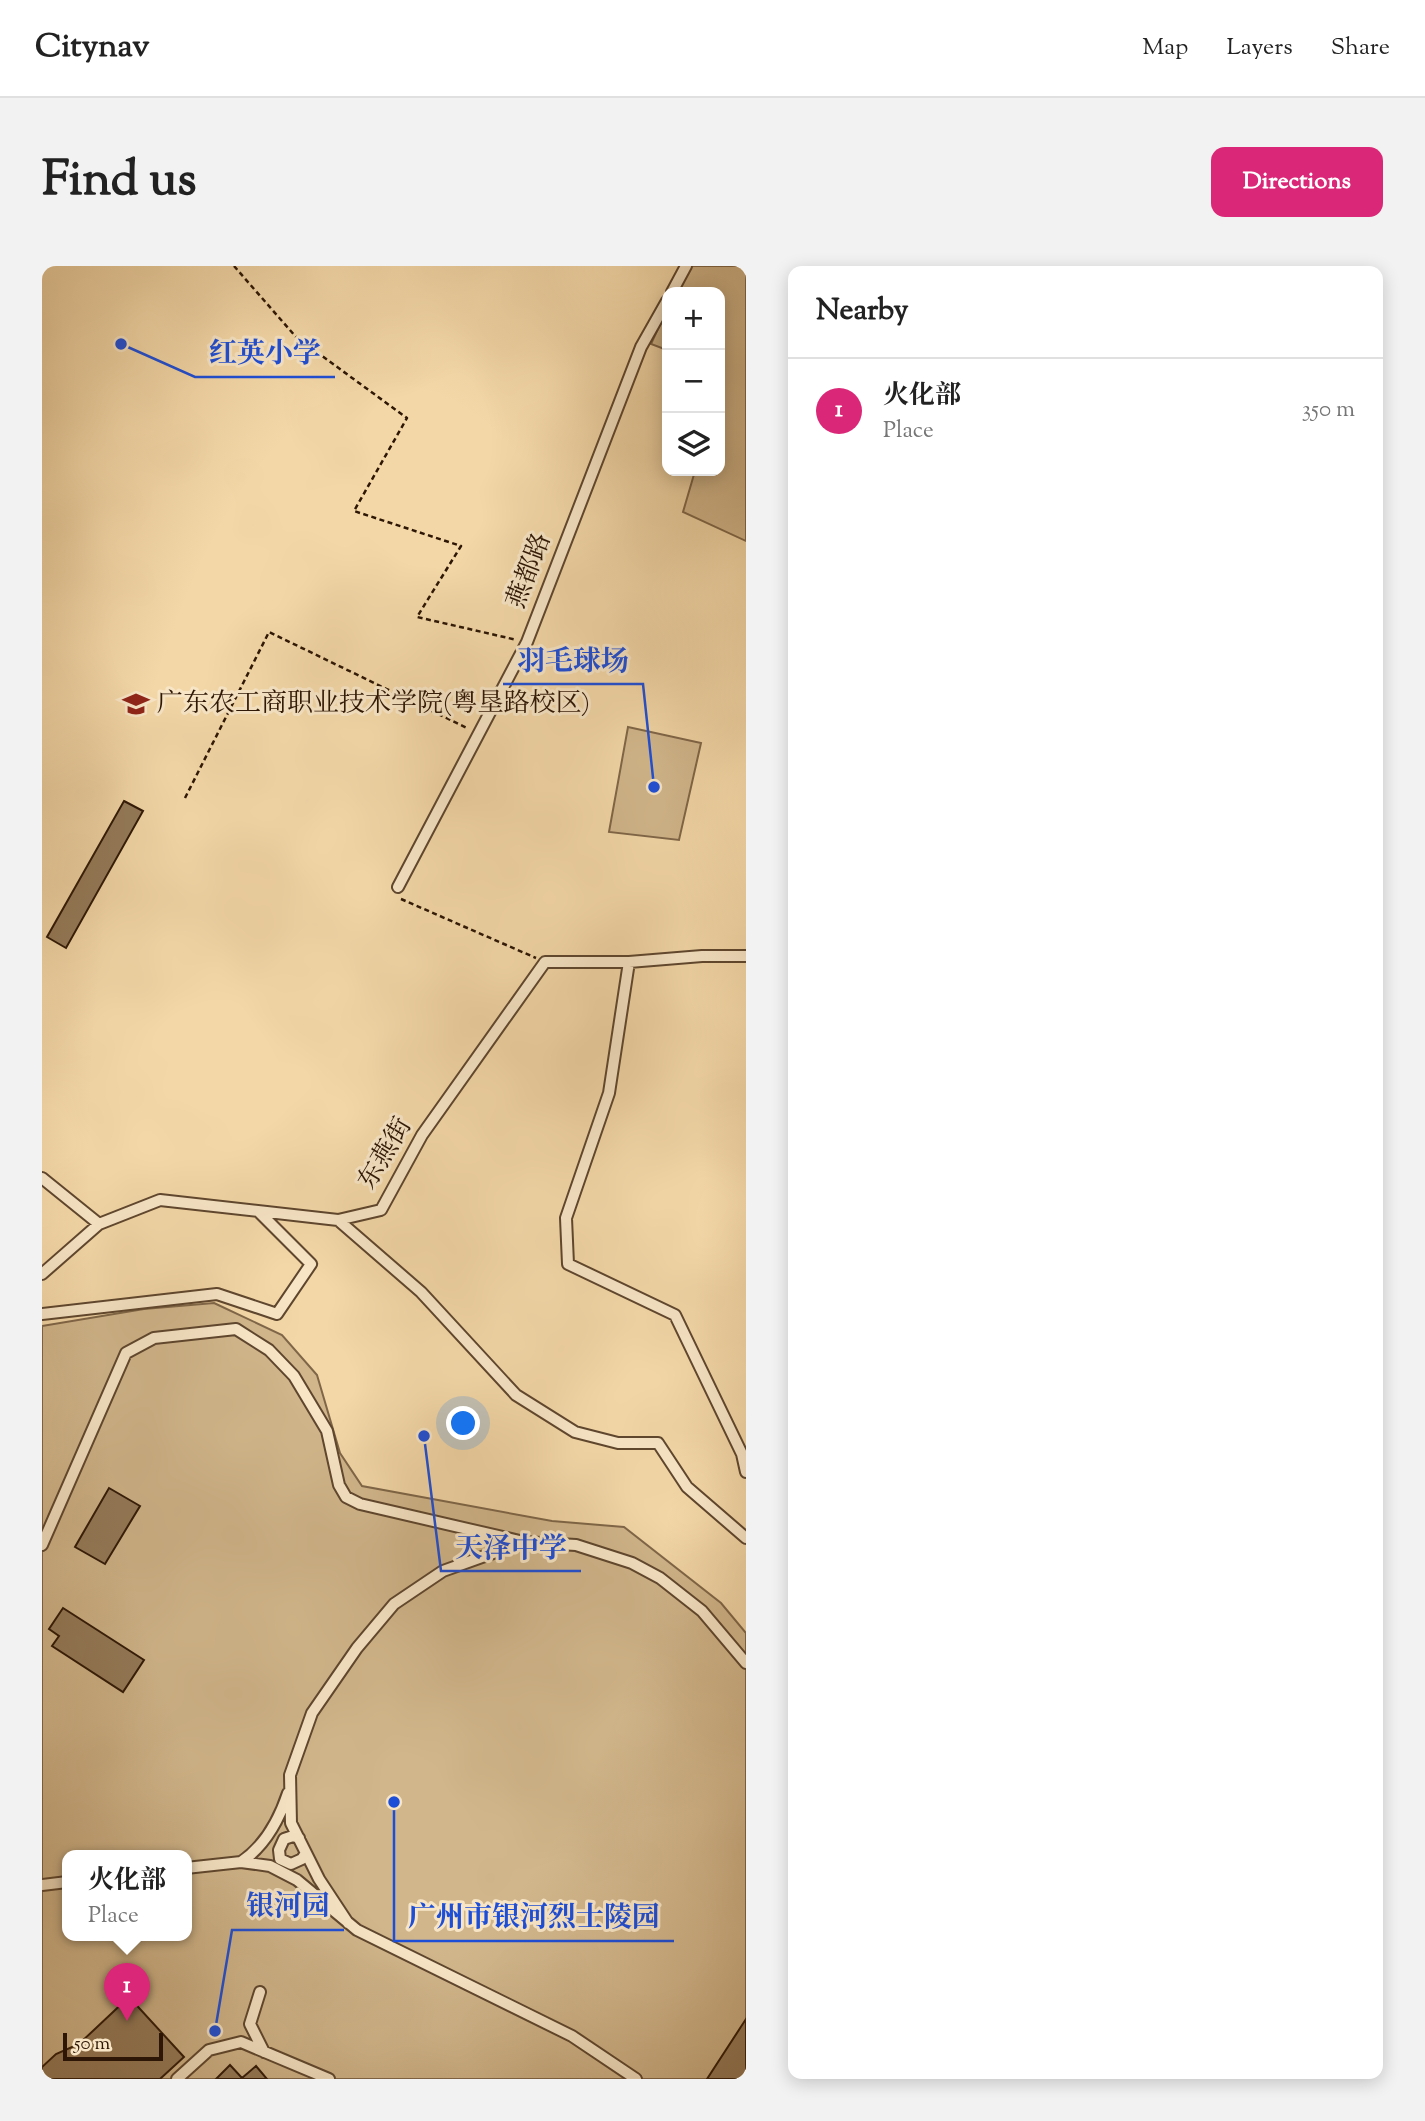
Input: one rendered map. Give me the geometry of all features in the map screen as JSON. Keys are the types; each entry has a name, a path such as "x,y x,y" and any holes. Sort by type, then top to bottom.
{"street":[{"path":"675,287 687,266"},
{"name":"燕都路","path":"395,891 527,642 641,347 662,310"},
{"path":"545,962 629,962 702,956 746,956"},
{"name":"东燕街","path":"42,1274 99,1224 160,1200 338,1220 381,1210 422,1135 545,962"},
{"path":"629,962 610,1093 566,1218 568,1264 675,1315 742,1454 746,1472"},
{"path":"42,1178 99,1224"},
{"path":"42,1314 217,1294 277,1314 311,1264 257,1211"},
{"path":"338,1220 421,1292 516,1395 575,1432 618,1443 658,1443 687,1487 746,1538"},
{"path":"42,1545 126,1353 154,1338 236,1329 269,1350 294,1376 327,1432 339,1485 346,1497 360,1504 524,1542 576,1545 646,1570 702,1611 746,1663"},
{"path":"348,1923 319,1879 292,1823 290,1775 312,1713 357,1648 394,1605 443,1571 524,1542"},
{"path":"241,1862 251,1855 273,1827 290,1787"},
{"path":"270,1867 280,1864 279,1850 284,1839 293,1836 299,1838"},
{"path":"291,1877 291,1864 302,1859 306,1853"},
{"path":"280,1857 291,1864"},
{"path":"192,1867 241,1862 270,1867 298,1880 357,1930 572,2036 636,2079"},
{"path":"42,1885 62,1883"},
{"path":"260,1992 250,2024 264,2052"},
{"path":"177,2079 209,2050 241,2042 329,2079"}],"path":[{"path":"234,266 296,337 407,418 354,511 461,546 417,617 527,642"},
{"path":"185,798 269,632 478,733"},
{"path":"395,891 545,962"}],"shaded area":[{"path":"688,266 746,266 746,541 683,512 694,476 725,476 725,287 678,287"},
{"path":"662,320 662,348 651,344"},
{"path":"628,727 701,743 679,840 609,832"},
{"path":"214,1303 282,1335 317,1375 340,1453 362,1486 552,1521 624,1527 721,1603 746,1633 746,2079 42,2079 42,1326 144,1309"}],"building":[{"path":"124,801 143,811 66,948 47,937"},
{"path":"109,1488 140,1506 105,1564 75,1547"},
{"path":"63,1608 144,1660 123,1692 52,1646 59,1636 49,1629"},
{"path":"129,1997 184,2057 160,2079 42,2079 42,2067 56,2054 79,2044"},
{"path":"746,2019 746,2079 707,2079"},
{"path":"230,2065 242,2078 256,2066 267,2079 216,2079"}],"place":[{"name":"红英小学","path":"121,344"},
{"name":"广东农工商职业技术学院(粤垦路校区)","path":"136,704"},
{"name":"羽毛球场","path":"654,787"},
{"name":"天泽中学","path":"424,1436"},
{"name":"广州市银河烈士陵园","path":"394,1802"},
{"name":"火化部","path":"127,2021"},
{"name":"银河园","path":"215,2031"}]}
